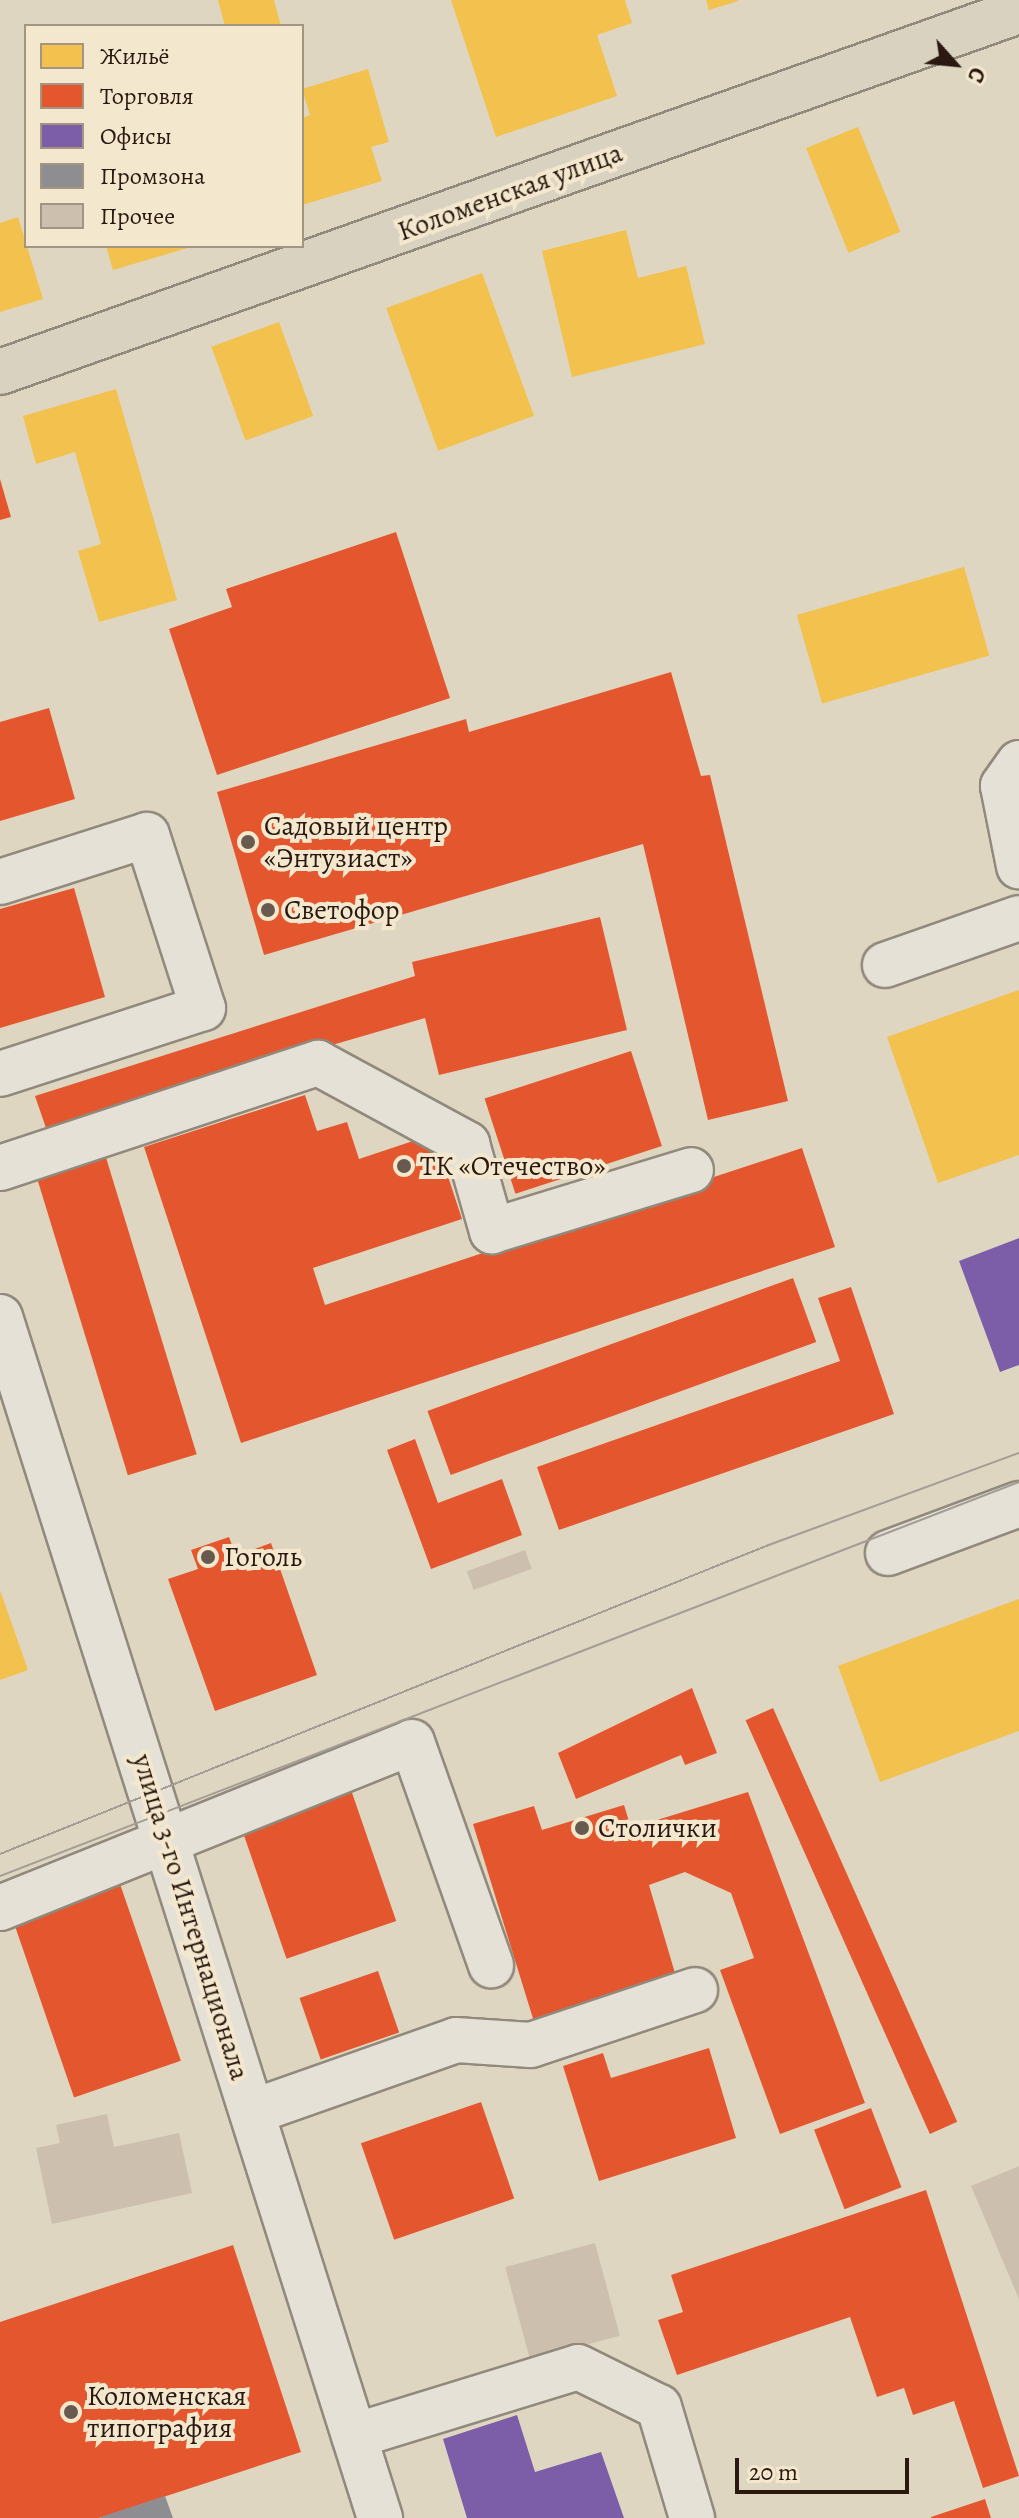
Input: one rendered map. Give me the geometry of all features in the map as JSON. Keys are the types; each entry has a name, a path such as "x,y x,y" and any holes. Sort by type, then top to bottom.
{"main road":[{"name":"Коломенская улица","path":"0,372 1019,11"}],"street":[{"path":"1019,763 1003,786 1019,866"},
{"path":"0,882 147,835 203,1008 0,1074"},
{"path":"885,965 1019,918"},
{"path":"0,1168 318,1063 467,1144 492,1231 691,1170"},
{"name":"улица 3-го Интернационала","path":"0,1317 169,1842 380,2518"},
{"path":"888,1553 1019,1504"},
{"path":"0,1908 412,1742 491,1965"},
{"path":"252,2112 456,2040 531,2045 695,1990"},
{"path":"354,2436 578,2367 659,2407 692,2518"}],"building: Жильё":[{"path":"218,0 274,0 280,24 224,24"},
{"path":"451,0 625,0 632,23 597,35 617,96 496,137"},
{"path":"706,0 738,0 738,1 709,10"},
{"path":"368,69 389,142 371,147 382,181 304,204 304,117 310,115 304,88"},
{"path":"858,127 900,232 848,253 806,148"},
{"path":"18,217 24,248 27,248 43,299 0,312 0,223"},
{"path":"626,230 638,278 686,266 705,344 572,377 542,251"},
{"path":"107,248 188,248 113,270"},
{"path":"482,273 534,416 438,451 386,308"},
{"path":"279,322 313,416 246,441 211,347"},
{"path":"116,389 177,600 99,622 78,551 101,544 75,452 36,464 23,416"},
{"path":"964,567 989,655 822,703 797,615"},
{"path":"1019,990 1019,1155 938,1183 887,1037"},
{"path":"0,1590 28,1670 0,1680"},
{"path":"1019,1599 1019,1731 880,1782 838,1666"}],"building: Торговля":[{"path":"0,479 11,517 0,520"},
{"path":"396,532 450,698 217,775 169,629 232,607 226,589"},
{"path":"671,672 701,776 710,775 788,1101 708,1120 643,844 264,955 217,792 466,719 469,732"},
{"path":"49,708 75,799 0,821 0,722"},
{"path":"74,888 105,997 0,1028 0,909"},
{"path":"600,917 627,1030 439,1075 425,1018 46,1128 35,1096 415,976 412,962"},
{"path":"631,1051 662,1146 515,1194 485,1099"},
{"path":"305,1095 317,1131 347,1122 359,1159 434,1134 462,1219 313,1268 325,1305 802,1148 835,1247 241,1443 144,1147"},
{"path":"104,1151 197,1454 128,1475 35,1172"},
{"path":"793,1278 816,1342 451,1475 427,1411"},
{"path":"851,1287 894,1414 559,1530 537,1467 840,1361 818,1298"},
{"path":"415,1439 438,1503 502,1479 522,1535 431,1569 387,1450"},
{"path":"229,1537 236,1556 271,1543 317,1675 215,1711 168,1579 198,1569 191,1550"},
{"path":"692,1688 717,1753 685,1765 681,1755 576,1799 558,1753"},
{"path":"773,1708 957,2122 930,2134 746,1720"},
{"path":"349,1784 396,1921 287,1959 239,1822"},
{"path":"748,1792 865,2103 780,2134 720,1970 754,1958 731,1893 685,1872 649,1885 677,1980 535,2025 473,1824 534,1806 542,1830 624,1805 631,1828"},
{"path":"120,1884 181,2061 74,2098 13,1921"},
{"path":"378,1971 399,2032 321,2059 300,1998"},
{"path":"709,2048 736,2138 599,2181 563,2066 603,2053 611,2078"},
{"path":"481,2102 514,2198 394,2240 361,2143"},
{"path":"871,2108 901,2187 845,2209 814,2130"},
{"path":"926,2190 1019,2476 983,2488 954,2401 913,2415 904,2388 877,2397 850,2317 677,2375 658,2320 683,2312 671,2275"},
{"path":"233,2245 301,2452 99,2518 0,2518 0,2322"},
{"path":"985,2499 991,2518 931,2518 931,2517"}],"building: Офисы":[{"path":"1019,1238 1019,1365 1000,1372 959,1261"},
{"path":"517,2415 535,2472 601,2452 624,2518 467,2518 443,2439"}],"building: Промзона":[{"path":"165,2496 173,2518 101,2518 101,2517"}],"building: Прочее":[{"path":"525,1550 532,1569 474,1590 467,1571"},
{"path":"107,2114 114,2147 179,2133 192,2193 52,2224 36,2148 60,2143 56,2125"},
{"path":"1019,2166 1019,2299 971,2186"},
{"path":"595,2243 620,2336 530,2360 505,2267"}],"tram line":[{"path":"0,1854 766,1546 1019,1453"},
{"path":"0,1876 1019,1482"}],"place":[{"name":"Садовый центр «Энтузиаст»","path":"248,842"},
{"name":"Светофор","path":"268,910"},
{"name":"ТК «Отечество»","path":"404,1166"},
{"name":"Гоголь","path":"208,1557"},
{"name":"Столички","path":"582,1828"},
{"name":"Коломенская типография","path":"71,2412"}]}
